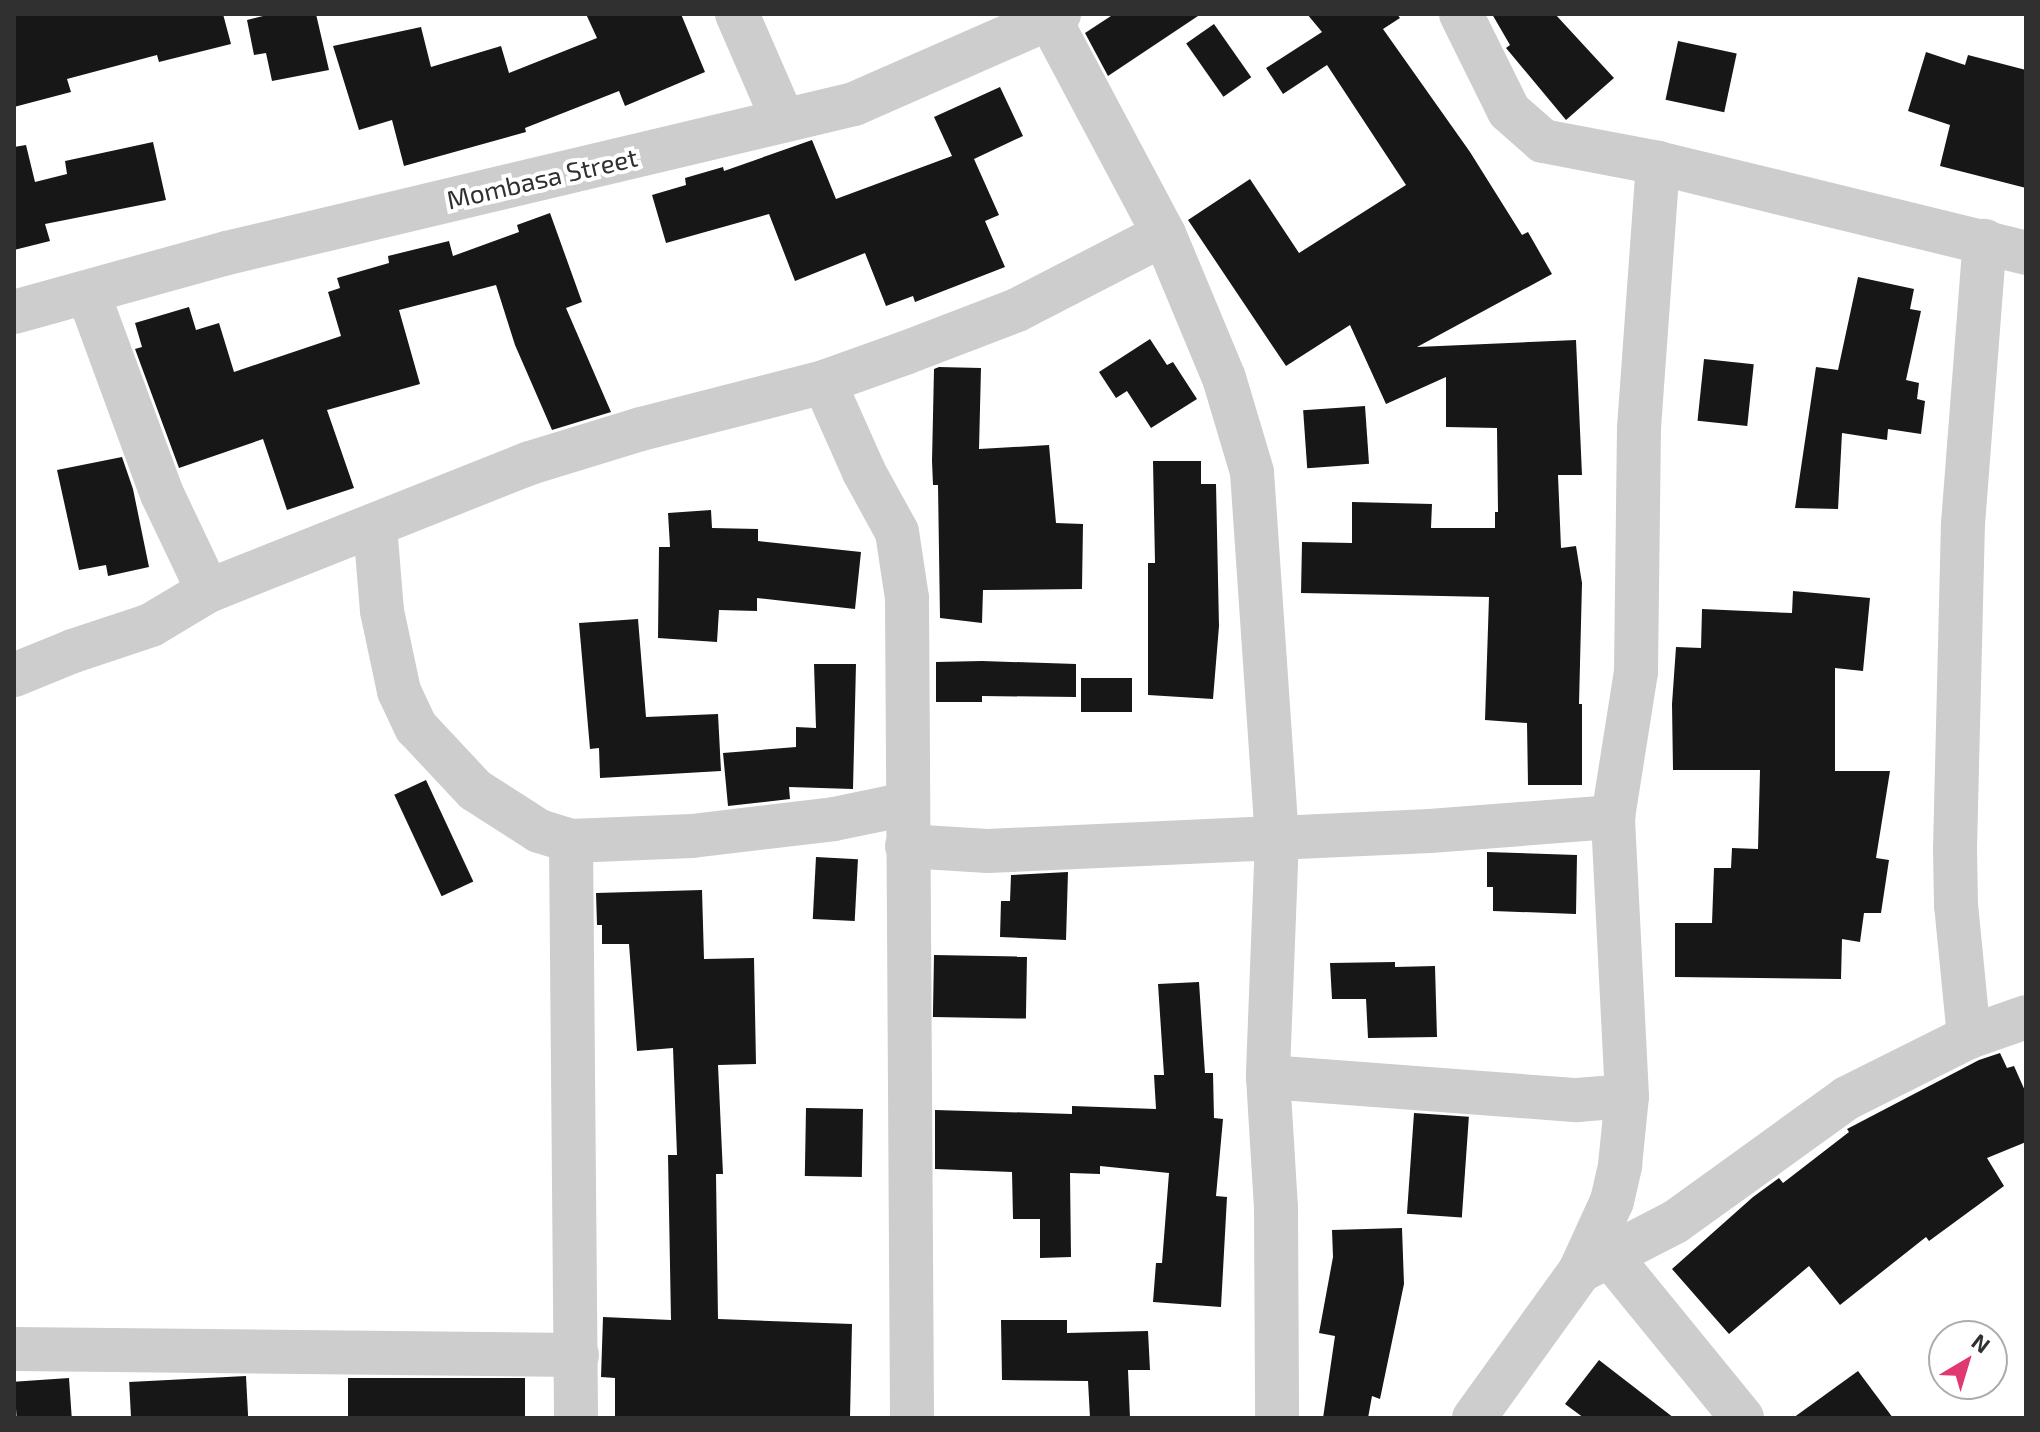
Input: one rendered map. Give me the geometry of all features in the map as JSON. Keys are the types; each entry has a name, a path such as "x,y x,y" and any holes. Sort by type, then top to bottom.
{"street":[{"path":"737,14 783,120"},
{"path":"1461,14 1509,111 1543,141 1658,163 2026,253"},
{"path":"1054,16 1164,234 1224,378 1252,472 1277,838 1268,1077 1276,1208 1277,1418"},
{"name":"Mombasa Street","path":"14,312 227,253 854,104 1054,16"},
{"path":"1474,1418 1595,1264 1620,1165 1627,1096 1613,817 1636,672 1639,428 1658,163"},
{"path":"14,675 151,625 208,591 530,463 641,429 824,382 1017,310 1164,234"},
{"path":"1969,1037 1956,905 1955,849 1963,524 1985,241"},
{"path":"88,293 162,494 208,591"},
{"path":"824,382 864,472 897,532 907,598 912,1418"},
{"path":"375,526 382,611 399,691 416,727 475,790 539,831 571,841 634,840 751,830 907,825 988,851 1277,838 1613,817"},
{"path":"571,841 576,1418"},
{"path":"1595,1264 1675,1222 1847,1098 1969,1037 2026,1017"},
{"path":"1268,1077 1577,1100 1627,1096"},
{"path":"1595,1264 1742,1418"},
{"path":"14,1349 577,1355"}],"building":[{"path":"14,14 223,14 231,44 159,62 157,55 67,79 71,92 14,107"},
{"path":"271,14 316,14 329,70 272,81 266,53 254,55 247,20"},
{"path":"586,14 681,14 705,72 625,106 619,91 525,128 526,132 404,166 392,120 359,130 333,46 421,27 431,67 501,46 509,73 597,38"},
{"path":"1114,14 1201,14 1108,76 1085,33"},
{"path":"1307,14 1397,14 1400,18 1383,29 1470,152 1522,235 1528,232 1552,274 1417,347 1576,340 1582,475 1558,475 1561,548 1576,546 1582,583 1579,704 1582,704 1582,785 1528,785 1527,723 1485,720 1489,597 1301,593 1302,542 1352,543 1352,502 1432,504 1431,528 1495,528 1495,512 1498,512 1497,428 1446,427 1446,377 1386,404 1350,325 1286,366 1188,220 1250,179 1299,253 1406,185 1327,65 1283,94 1266,68 1322,32"},
{"path":"1492,14 1555,14 1614,78 1566,120 1506,48 1510,45"},
{"path":"1214,24 1251,77 1223,97 1186,44"},
{"path":"1678,41 1737,53 1724,112 1666,100"},
{"path":"1926,52 1965,65 1968,55 2026,70 2026,188 1940,166 1950,125 1908,111"},
{"path":"1000,87 1023,136 974,159 999,215 985,221 1005,267 915,302 913,296 886,306 865,253 795,281 769,214 666,243 652,195 686,185 685,178 723,167 724,171 812,140 836,199 952,156 934,117"},
{"path":"153,142 166,200 45,224 50,241 14,250 14,147 26,145 35,182 67,174 65,161"},
{"path":"550,213 582,302 566,308 611,412 552,430 515,345 496,285 399,310 420,384 327,410 354,488 287,510 263,439 179,468 135,349 142,347 135,323 189,307 196,330 219,323 234,372 341,336 328,292 340,288 337,278 389,263 388,256 449,241 453,256 519,232 517,225"},
{"path":"1858,277 1914,289 1910,309 1921,311 1906,380 1919,383 1917,399 1925,401 1921,434 1888,429 1887,440 1842,433 1838,509 1795,508 1816,367 1838,370"},
{"path":"1150,339 1167,365 1173,362 1197,399 1151,428 1127,391 1116,398 1099,372"},
{"path":"1704,359 1754,364 1747,426 1698,421"},
{"path":"981,368 979,449 1049,445 1056,523 1083,524 1082,589 983,590 982,623 940,618 938,485 933,485 932,461 934,369"},
{"path":"1365,406 1369,464 1307,468 1303,410"},
{"path":"122,457 133,489 149,567 108,576 106,565 79,570 57,470"},
{"path":"1153,461 1201,461 1201,484 1216,484 1219,626 1213,699 1148,695 1148,563 1155,563"},
{"path":"711,510 712,528 758,529 758,541 861,552 855,609 757,598 757,611 719,610 717,642 658,638 659,547 670,547 668,513"},
{"path":"1793,591 1870,598 1863,671 1835,668 1835,771 1890,771 1876,858 1889,860 1881,913 1864,913 1860,942 1842,939 1841,979 1675,977 1675,923 1712,923 1714,868 1731,868 1732,848 1758,849 1760,770 1673,770 1672,704 1676,647 1701,648 1702,609 1792,613"},
{"path":"638,619 646,717 718,714 721,771 600,778 599,748 590,749 579,623"},
{"path":"936,662 1076,664 1076,697 982,696 982,702 936,702"},
{"path":"814,664 856,664 853,789 789,787 790,799 728,806 723,753 796,747 796,727 816,728"},
{"path":"1081,678 1132,678 1132,712 1081,712"},
{"path":"426,780 473,882 442,896 394,795"},
{"path":"1487,852 1577,855 1576,914 1493,911 1493,887 1487,887"},
{"path":"816,857 858,859 855,921 813,919"},
{"path":"1068,872 1066,940 1000,937 1001,901 1010,901 1011,875"},
{"path":"702,890 704,959 754,958 756,1064 718,1065 723,1174 716,1174 718,1319 852,1324 850,1418 615,1418 615,1378 601,1377 603,1317 671,1320 668,1155 677,1155 673,1048 637,1051 629,944 602,944 602,925 597,925 596,893"},
{"path":"934,955 1027,957 1026,1019 933,1017"},
{"path":"1395,962 1395,967 1435,966 1437,1037 1368,1038 1366,999 1332,999 1330,963"},
{"path":"1199,982 1205,1073 1213,1073 1214,1118 1223,1119 1216,1196 1227,1197 1221,1307 1153,1302 1156,1263 1162,1263 1169,1173 1100,1166 1100,1174 1070,1173 1071,1257 1040,1258 1040,1219 1013,1219 1012,1172 935,1169 935,1110 1072,1114 1072,1106 1156,1109 1154,1075 1164,1075 1158,984"},
{"path":"2000,1053 2007,1068 2014,1066 2026,1093 2026,1142 1987,1158 2004,1186 1929,1241 1926,1237 1840,1305 1809,1266 1729,1334 1672,1269 1753,1197 1779,1178 1783,1183 1849,1132 1847,1129 1979,1060"},
{"path":"806,1108 863,1109 862,1177 805,1176"},
{"path":"1414,1113 1469,1117 1462,1218 1407,1214"},
{"path":"1402,1228 1404,1284 1380,1399 1372,1396 1368,1418 1323,1418 1335,1336 1319,1333 1333,1257 1332,1230"},
{"path":"1001,1320 1067,1320 1067,1333 1148,1331 1150,1370 1128,1370 1130,1418 1090,1418 1088,1381 1002,1380"},
{"path":"1599,1360 1674,1418 1584,1418 1565,1404"},
{"path":"1858,1371 1893,1418 1793,1418"},
{"path":"246,1376 248,1418 131,1418 129,1382"},
{"path":"69,1378 72,1418 17,1418 14,1382"},
{"path":"348,1378 525,1378 525,1418 348,1418"}]}
